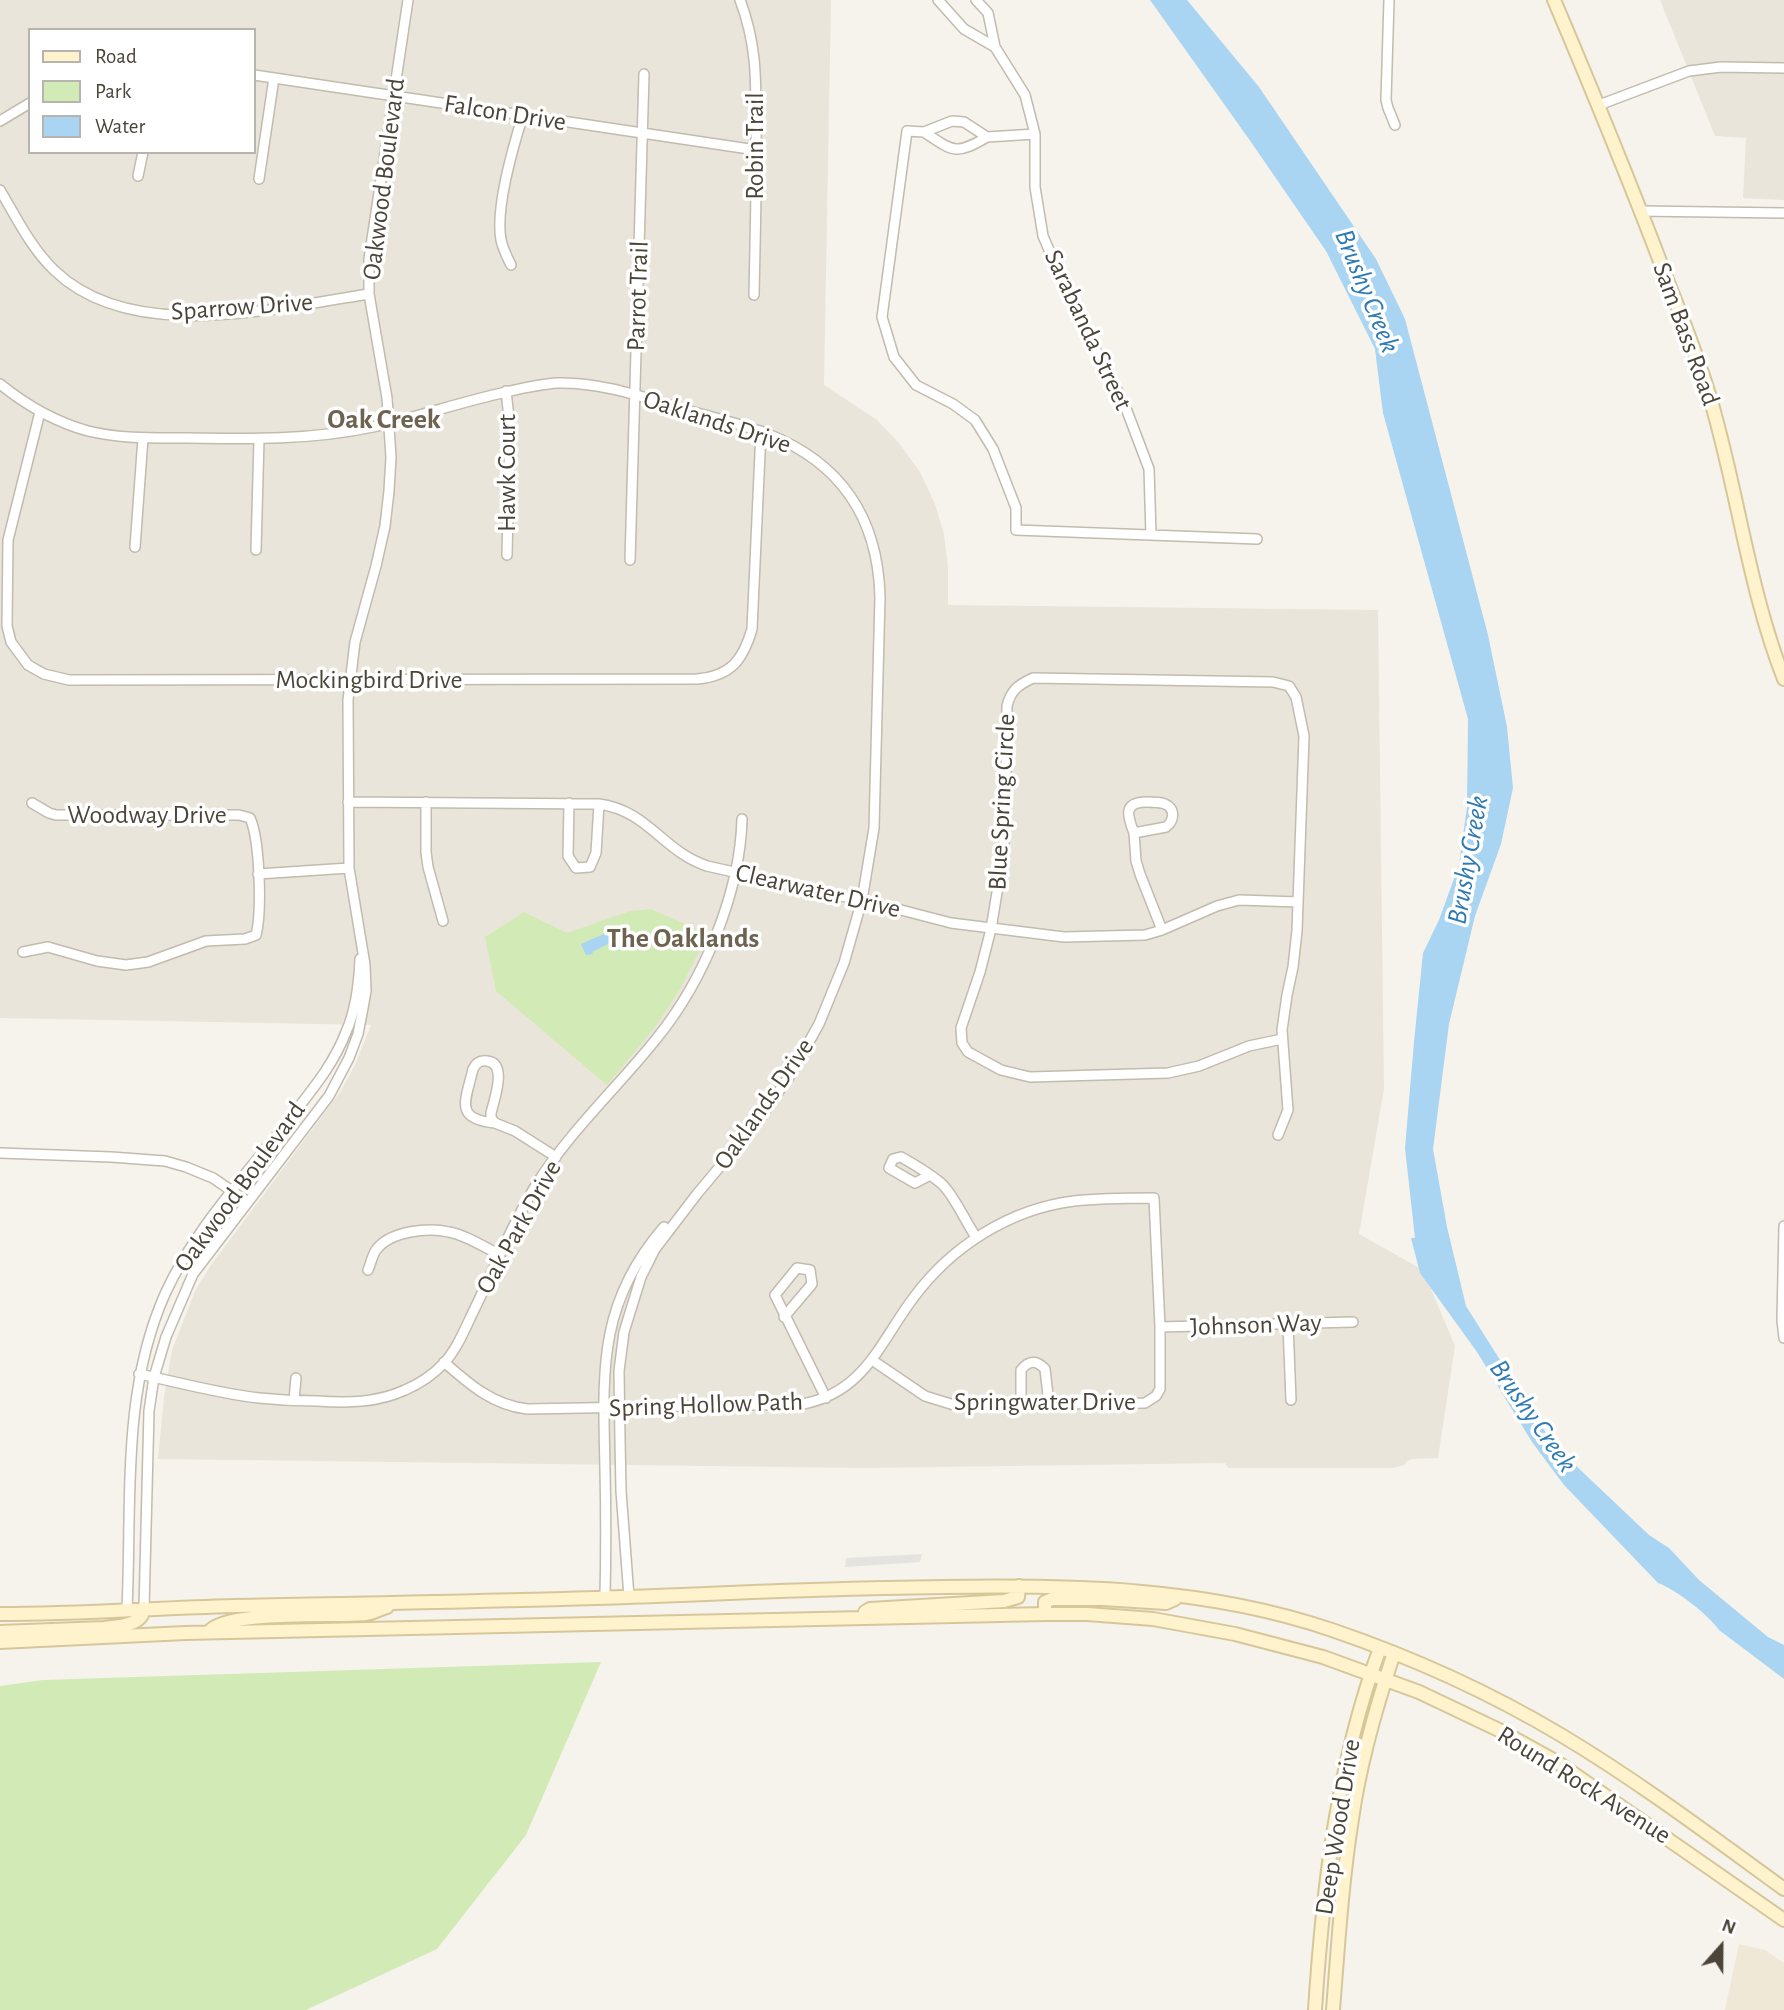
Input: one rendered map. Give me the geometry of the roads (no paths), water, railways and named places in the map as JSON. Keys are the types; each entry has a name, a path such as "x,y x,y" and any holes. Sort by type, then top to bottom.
{"main road":[{"name":"Sam Bass Road","path":"1554,0 1599,105 1692,343 1726,455 1763,620 1784,679"},
{"path":"0,1614 833,1589 1019,1586 1098,1588 1182,1597"},
{"path":"856,1618 870,1609 1004,1601 1018,1597 1019,1586"},
{"path":"605,1597 608,1623"},
{"path":"629,1597 630,1623"},
{"path":"1045,1614 1045,1602 1052,1598 1166,1603 1182,1597"},
{"name":"Round Rock Avenue","path":"1182,1597 1295,1619 1332,1630 1460,1682 1558,1733 1784,1889"},
{"path":"209,1632 213,1626 224,1622 290,1616 367,1614 400,1603"},
{"path":"0,1632 121,1626 141,1619 144,1608"},
{"name":"Round Rock Avenue","path":"0,1642 209,1632 1045,1614 1124,1616 1177,1623 1268,1642 1323,1657 1386,1678 1466,1714 1557,1762 1783,1918"},
{"name":"Deep Wood Drive","path":"1315,2010 1329,1847 1348,1753 1380,1648"},
{"name":"Deep Wood Drive","path":"1333,2010 1336,1957 1352,1818 1371,1727 1394,1653"}],"street":[{"name":"Oakwood Boulevard","path":"144,1608 149,1411 154,1377 166,1337 193,1274 328,1096 349,1058 366,991 365,965 349,868 348,701 355,642 376,566 389,491 390,422 369,294 369,259 408,0"},
{"name":"Robin Trail","path":"740,0 748,21 755,58 754,295"},
{"name":"Sarabanda Street","path":"938,0 964,29 995,47"},
{"name":"Sarabanda Street","path":"976,0 988,13 995,47 1025,95 1035,134 1035,187 1043,236 1076,313 1124,402 1149,469 1152,535"},
{"path":"1389,0 1386,100 1395,125"},
{"path":"1599,105 1689,71 1721,67 1784,68"},
{"name":"Parrot Trail","path":"630,560 645,74"},
{"name":"Falcon Drive","path":"256,75 756,150"},
{"path":"259,179 274,78"},
{"path":"0,121 28,104"},
{"path":"512,265 501,242 500,222 506,182 523,116"},
{"path":"987,137 959,121 923,132 907,131 882,317 894,357 916,385 953,404 975,420 993,449 1016,508 1016,530 1257,539"},
{"path":"923,132 954,150 970,147 987,137 1035,134"},
{"path":"138,176 143,154"},
{"name":"Sparrow Drive","path":"0,190 32,243 54,270 88,295 126,310 211,315 369,294"},
{"path":"1640,211 1784,213"},
{"name":"Oaklands Drive","path":"0,384 40,412 91,432 143,438 259,439 326,434 373,427 479,397 541,384 576,384 619,390 761,431 805,452 838,479 858,507 866,523 877,560 880,597 874,828 862,900 836,986 808,1046 758,1121 655,1249 641,1277 624,1332 619,1371 621,1491 629,1597"},
{"name":"Hawk Court","path":"506,391 510,427 507,555"},
{"name":"Mockingbird Drive","path":"40,412 4,539 7,626 11,642 28,664 44,674 69,680 709,678 726,671 743,655 752,629 761,431"},
{"path":"135,547 143,438"},
{"path":"256,550 259,439"},
{"name":"Blue Spring Circle","path":"1033,678 1273,682 1289,686 1296,697 1304,736 1297,902 1297,931 1282,1039 1249,1046 1199,1066 1168,1073 1030,1077 1001,1070 972,1056 962,1043 961,1035 991,929 999,889 1005,829 1007,706 1011,693 1019,684 1033,678"},
{"name":"Clearwater Drive","path":"348,802 610,805 634,815 673,848 695,862 862,900 934,920 991,929 1080,937 1131,937 1162,930 1231,902 1297,902"},
{"path":"426,802 428,867 443,921"},
{"path":"1134,833 1166,827 1173,816 1170,807 1162,803 1138,802 1132,804 1129,810 1136,861 1162,930"},
{"name":"Woodway Drive","path":"23,952 48,947 97,961 126,965 148,962 206,941 246,939 256,935 259,925 254,826 250,818 239,815 56,815 32,803"},
{"path":"569,803 568,856 576,868 590,867 596,853 599,804"},
{"name":"Oak Park Drive","path":"139,1374 257,1398 330,1402 376,1400 391,1396 412,1386 444,1362 461,1336 536,1185 556,1157 645,1053 692,984 721,921 739,854 742,819"},
{"path":"258,874 349,868"},
{"name":"Oakwood Boulevard","path":"127,1609 134,1410 139,1374 155,1321 176,1273 195,1240 316,1085 338,1049 354,1008 361,940"},
{"path":"1278,1135 1288,1110 1282,1039"},
{"path":"495,1123 491,1112 499,1073 491,1061 482,1061 473,1069 465,1106 469,1116 515,1131 556,1157"},
{"path":"0,1153 165,1161 201,1172 248,1202"},
{"path":"930,1175 944,1187 976,1237"},
{"name":"Oaklands Drive","path":"605,1597 604,1408 607,1342 617,1304 649,1244 697,1194"},
{"name":"Spring Hollow Path","path":"444,1362 480,1393 507,1405 527,1409 803,1404 826,1398 850,1384 872,1360 914,1297 933,1275 976,1237 1026,1213 1056,1204 1096,1199 1154,1198"},
{"name":"Springwater Drive","path":"872,1360 911,1387 939,1402 961,1406 1152,1401 1160,1389 1154,1198"},
{"path":"1784,1226 1784,1338"},
{"path":"368,1270 374,1254 383,1243 415,1231 454,1233 500,1255"},
{"path":"784,1317 812,1284 810,1270 797,1268 775,1295 784,1317 826,1398"},
{"name":"Johnson Way","path":"1160,1327 1353,1322"},
{"path":"1288,1324 1291,1400"},
{"path":"1021,1405 1021,1370 1026,1363 1032,1362 1045,1369 1049,1405"},
{"path":"294,1400 296,1378"}],"water":[{"name":"Brushy Creek","path":"1150,0 1187,0 1259,87 1376,259 1405,319 1488,635 1507,727 1513,788 1501,844 1475,916 1449,1024 1433,1149 1447,1227 1466,1306 1553,1444 1649,1535 1669,1548 1699,1580 1768,1637 1784,1645 1784,1679 1719,1630 1691,1603 1658,1583 1564,1485 1532,1442 1477,1352 1420,1273 1411,1238 1415,1238 1405,1148 1414,1042 1423,953 1439,920 1459,865 1467,807 1468,719 1383,413 1375,349 1326,251"},
{"path":"613,930 623,948 617,951 611,949 608,944 592,952 593,954 586,955 581,944"}],"district":[{"name":"Oak Creek","path":"384,420"},
{"name":"The Oaklands","path":"683,939"}]}
